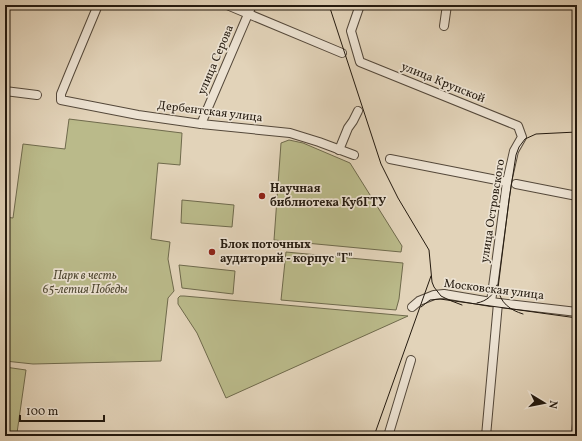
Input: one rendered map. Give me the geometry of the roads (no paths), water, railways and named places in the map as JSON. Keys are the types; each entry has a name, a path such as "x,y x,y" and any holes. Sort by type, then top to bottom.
{"street":[{"name":"Дербентская улица","path":"98,5 64,86 61,100 138,115 201,124 290,133 354,155"},
{"path":"227,5 342,53"},
{"name":"улица Серова","path":"201,124 252,5"},
{"name":"улица Крупской","path":"360,5 351,31 360,62 518,126"},
{"path":"444,26 447,5"},
{"path":"5,90 37,95"},
{"path":"339,150 348,128 358,111"},
{"name":"улица Островского","path":"486,436 495,303 507,182 514,151 522,137 518,126"},
{"path":"390,159 507,182"},
{"path":"516,184 577,196"},
{"name":"Московская улица","path":"412,307 434,295 440,294 495,303 577,312"},
{"path":"389,433 411,360"},
{"path":"576,436 577,424"}],"tram line":[{"path":"329,5 381,164 398,198 429,250 432,282 434,287 441,296 462,305"},
{"path":"523,314 510,308 503,302 498,288 516,155 519,147 525,139 536,134 577,132"},
{"path":"374,436 431,276"},
{"path":"477,303 490,297 497,285"},
{"path":"421,307 430,300 440,299 577,318"}],"place":[{"name":"Научная библиотека КубГТУ","path":"262,196"},
{"name":"Блок поточных аудиторий - корпус \"Г\"","path":"212,252"}],"park label":[{"name":"Парк в честь 65-летия Победы","path":"85,283"}]}
